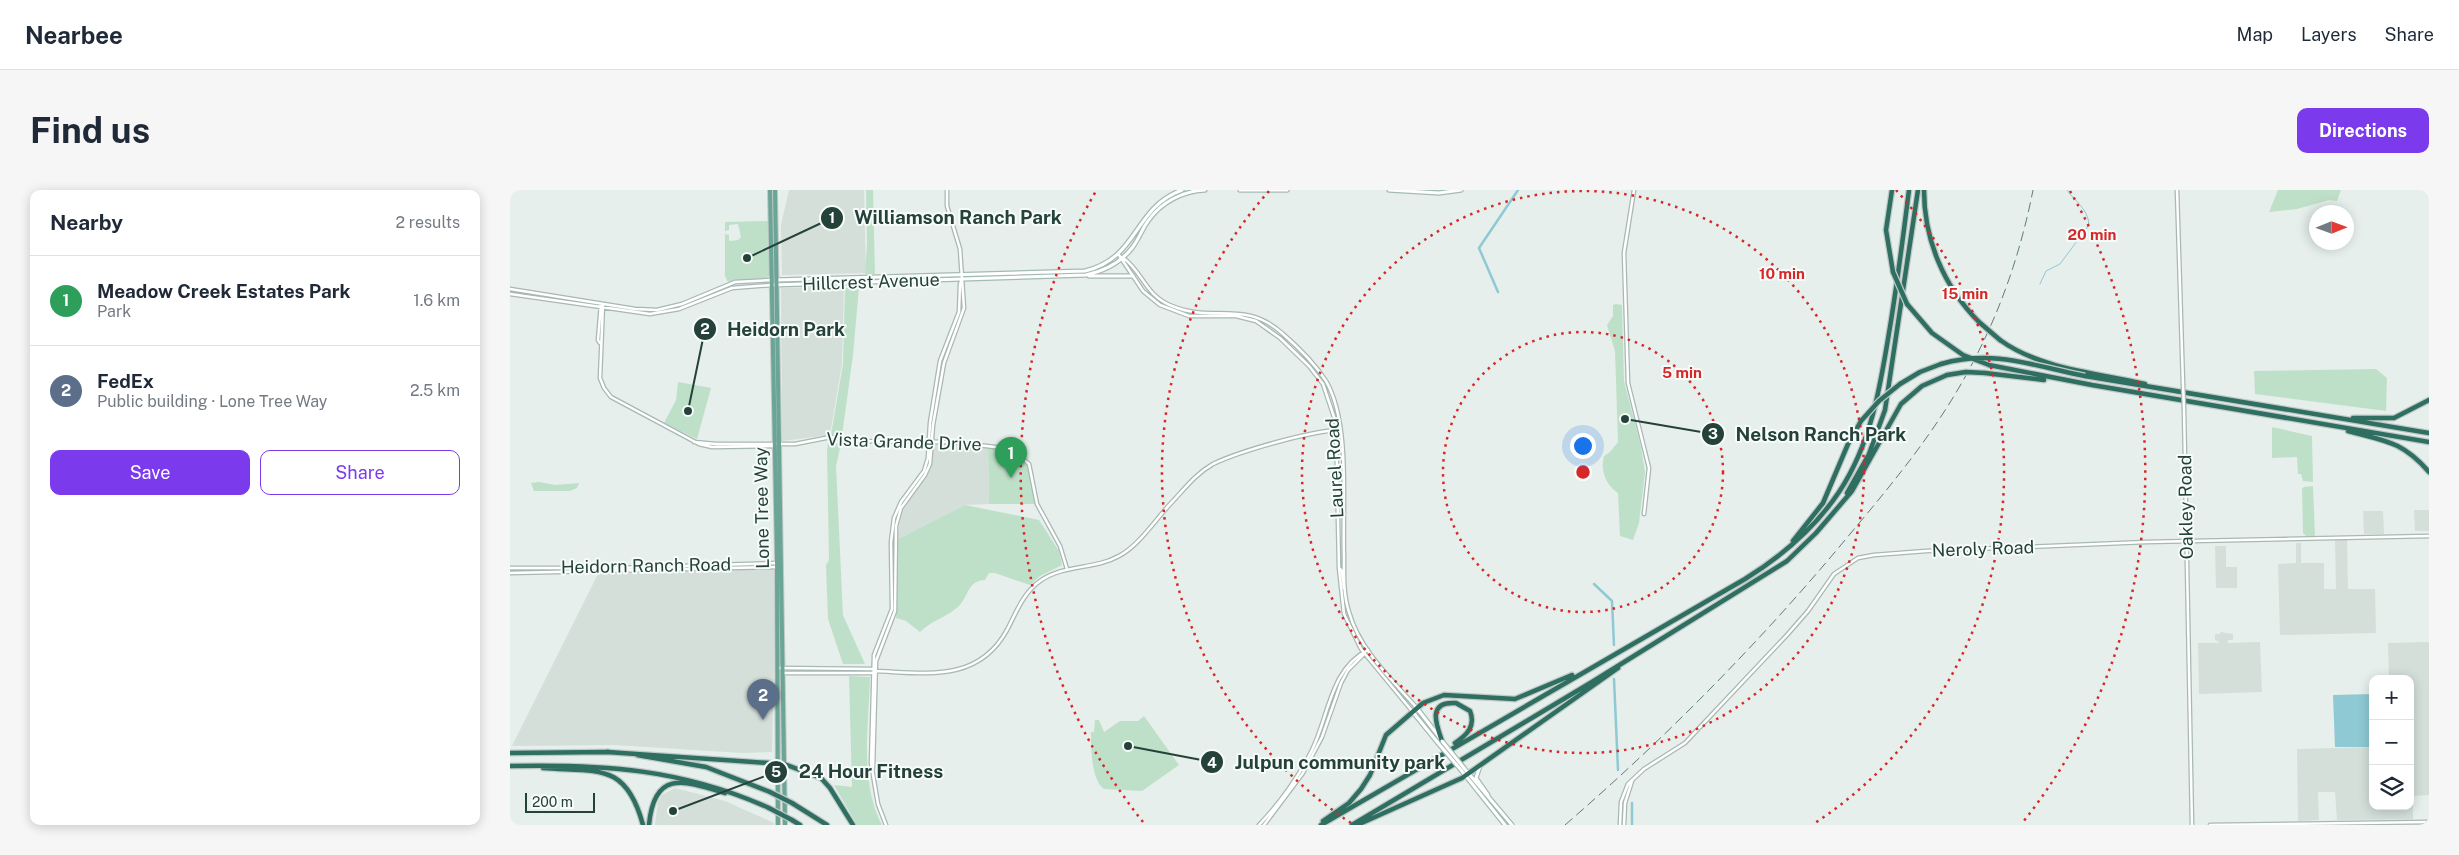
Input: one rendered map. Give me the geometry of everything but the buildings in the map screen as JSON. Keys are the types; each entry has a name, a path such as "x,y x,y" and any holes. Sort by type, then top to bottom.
{"highway":[{"path":"1892,190 1886,230 1893,272 1907,304 1932,334 1963,355 1989,365 2080,383 2429,442"},
{"path":"1320,825 1745,579 1786,550 1812,526 1840,491 1868,432 1881,383 1909,190"},
{"path":"1842,502 1869,454 1885,410 1918,190"},
{"path":"1924,190 1926,220 1936,257 1956,296 1978,322 2000,340 2022,354 2040,360 2176,391"},
{"path":"1786,550 1823,503 1848,444 1861,421 1878,401 1920,372 1941,364 1969,358 1997,357 2085,376 2429,433"},
{"path":"1357,825 1436,792 1467,775 1592,684 1787,561 1816,533 1842,502 1862,476 1901,404 1922,386 1947,375 1966,372 2080,383"},
{"path":"2290,410 2386,419 2402,415 2429,400"},
{"path":"2320,424 2399,445 2413,454 2429,472"},
{"path":"1320,825 1349,803 1361,789 1370,775 1386,735 1416,707 1431,698 1444,695 1515,699 1591,667"},
{"path":"1352,825 1592,684"},
{"path":"1440,742 1435,726 1438,710 1448,703 1460,704 1470,711 1471,728 1442,753"},
{"path":"607,752 671,760 706,767 770,792 828,825"},
{"path":"510,753 607,752 776,762 821,778 830,788 853,825"},
{"path":"510,766 596,766 667,774 720,788 769,808 800,825"},
{"path":"524,766 597,771 615,777 634,796 643,825"},
{"path":"649,825 651,805 655,796 664,787 674,783 709,788 769,808"}],"main road":[{"name":"Lone Tree Way","path":"770,190 781,444 776,762 778,825"},
{"name":"Lone Tree Way","path":"775,190 775,444 784,670 785,825"},
{"name":"Hillcrest Avenue","path":"962,277 1078,272 1098,267 1121,257 1149,212 1167,197 1182,190"},
{"name":"Hillcrest Avenue","path":"775,282 1086,275 1100,272 1121,257 1136,242 1153,214 1163,205 1181,195 1205,190"},
{"path":"1240,190 1287,190"},
{"path":"1389,190 1439,193 1461,190"},
{"path":"1086,275 1133,276"},
{"name":"Laurel Road","path":"1416,707 1440,742"},
{"name":"Laurel Road","path":"1412,711 1463,769 1505,825"},
{"path":"1481,765 1476,778 1489,798"},
{"name":"Laurel Road","path":"1467,775 1512,825"}],"street":[{"path":"886,825 878,804 873,768 874,671 878,655 895,611 894,540 898,515 909,494 928,470 933,425 944,362 964,308 960,248 947,206 947,190"},
{"path":"1634,190 1626,227 1624,253 1625,298 1628,383 1649,468 1644,514"},
{"name":"Oakley Road","path":"2177,190 2184,409 2192,825"},
{"name":"Laurel Road","path":"1121,257 1133,276 1151,298 1169,310 1189,316 1241,317 1256,321 1272,330 1309,366 1323,384 1332,406 1336,430 1339,568 1344,614 1348,626 1364,653 1412,711"},
{"name":"Laurel Road","path":"1121,257 1153,295 1171,306 1190,312 1236,312 1258,317 1274,327 1312,364 1326,382 1336,406 1340,430 1345,589 1352,622 1368,650 1416,707"},
{"name":"Hillcrest Avenue","path":"510,289 635,309 656,310 682,304 735,282 775,282"},
{"name":"Hillcrest Avenue","path":"510,294 634,313 667,312 732,288 775,282"},
{"name":"Vista Grande Drive","path":"602,304 598,340 600,343 600,378 604,388 611,397 694,442 716,444 795,444 831,437 856,441 931,440 1012,449 1029,464 1036,504 1060,546 1066,569"},
{"path":"777,670 935,674 962,668 981,660 1003,636 1028,592 1044,578 1066,569 1103,563 1121,556 1193,479 1214,464 1297,438 1340,430"},
{"name":"Neroly Road","path":"1620,825 1621,802 1628,784 1644,769 1685,743 1787,635 1834,574 1853,560 1874,555 1926,551 2187,541 2429,536"},
{"name":"Heidorn Ranch Road","path":"510,568 780,565"},
{"name":"Heidorn Ranch Road","path":"510,573 780,565"},
{"path":"1339,568 1342,571 1343,587 1345,589"},
{"path":"1259,825 1283,797 1307,760 1319,734 1340,676 1353,659 1368,650"},
{"path":"1264,825 1303,773 1322,737 1341,683 1348,670 1364,653"},
{"path":"1624,825 1625,803 1632,781"},
{"path":"2210,825 2429,822"}],"shaded area":[{"path":"789,190 864,190 866,273 782,275 781,225"},
{"path":"844,286 842,364 830,435 782,441 781,288"},
{"path":"935,444 988,447 989,504 965,505 896,540 903,510 928,472"},
{"path":"2414,510 2429,510 2429,531 2415,531"},
{"path":"2363,511 2383,511 2384,534 2364,534"},
{"path":"2335,540 2347,540 2348,589 2375,589 2376,633 2280,635 2278,564 2296,563 2296,543 2301,543 2301,563 2324,563 2324,589 2336,589"},
{"path":"2215,546 2226,546 2226,567 2237,567 2237,588 2216,588"},
{"path":"776,569 772,752 742,753 615,745 512,746 598,574"},
{"path":"2220,632 2233,634 2233,640 2228,640 2228,643 2260,642 2262,692 2199,694 2198,643 2219,643 2215,640 2215,634 2220,634"},
{"path":"2429,642 2429,795 2414,796 2414,675 2389,675 2388,643"},
{"path":"2369,747 2369,810 2413,810 2413,819 2337,820 2335,792 2318,792 2319,820 2298,821 2297,749"},
{"path":"675,788 725,801 774,823 774,825 655,825 658,801 662,795"}],"green space":[{"path":"866,190 873,190 875,274 865,274 867,244"},
{"path":"2278,190 2341,190 2337,201 2329,200 2297,209 2269,212"},
{"path":"768,221 769,275 767,278 728,282 725,276 725,234 729,235 729,241 738,240 741,237 738,224 729,225 729,230 725,231 725,222"},
{"path":"859,287 853,355 842,436 831,435 843,364 845,288"},
{"path":"1613,305 1622,305 1624,381 1641,447 1645,472 1639,523 1633,540 1620,536 1618,493 1607,482 1603,467 1604,456 1618,442 1615,351 1607,325 1613,316"},
{"path":"2376,369 2387,378 2386,411 2255,394 2254,371"},
{"path":"678,382 711,388 697,439 664,423 676,400"},
{"path":"2272,427 2312,436 2313,482 2303,481 2301,474 2298,474 2297,457 2272,458"},
{"path":"828,443 841,443 836,466 843,615 865,664 843,664 828,619 826,565 829,560"},
{"path":"988,445 1012,449 1029,464 1037,504 989,504"},
{"path":"539,482 555,485 579,483 577,488 570,491 534,491 531,483"},
{"path":"2313,486 2315,536 2306,536 2303,533 2302,489"},
{"path":"965,505 1039,520 1059,551 1062,565 1040,576 1030,585 995,573 989,573 985,580 979,581 972,586 959,606 920,632 906,621 896,618 898,539"},
{"path":"849,676 870,677 867,733 868,771 870,790 882,825 857,825 834,785 852,787"},
{"path":"1144,716 1179,765 1142,791 1104,789 1096,778 1094,771 1091,732 1094,732 1095,720 1099,720 1104,732 1120,721 1138,721"}],"water":[{"path":"2369,694 2369,747 2335,747 2333,695"}],"waterway":[{"path":"1498,292 1479,248 1518,190"},
{"path":"2040,284 2046,271 2060,264 2089,225 2084,210 2067,190"},
{"path":"1594,584 1612,601 1614,645"},
{"path":"1614,679 1618,770"},
{"path":"1632,803 1632,825"}],"railway":[{"path":"1565,825 1680,719 1752,645 1822,568 1933,429 1960,386 1992,323 2016,258 2033,190"}],"place":[{"name":"Williamson Ranch Park","path":"747,258"},
{"name":"Heidorn Park","path":"688,411"},
{"name":"Nelson Ranch Park","path":"1625,419"},
{"name":"Meadow Creek Estates Park","path":"1011,478"},
{"name":"FedEx","path":"763,720"},
{"name":"Julpun community park","path":"1128,746"},
{"name":"24 Hour Fitness","path":"673,811"}]}
